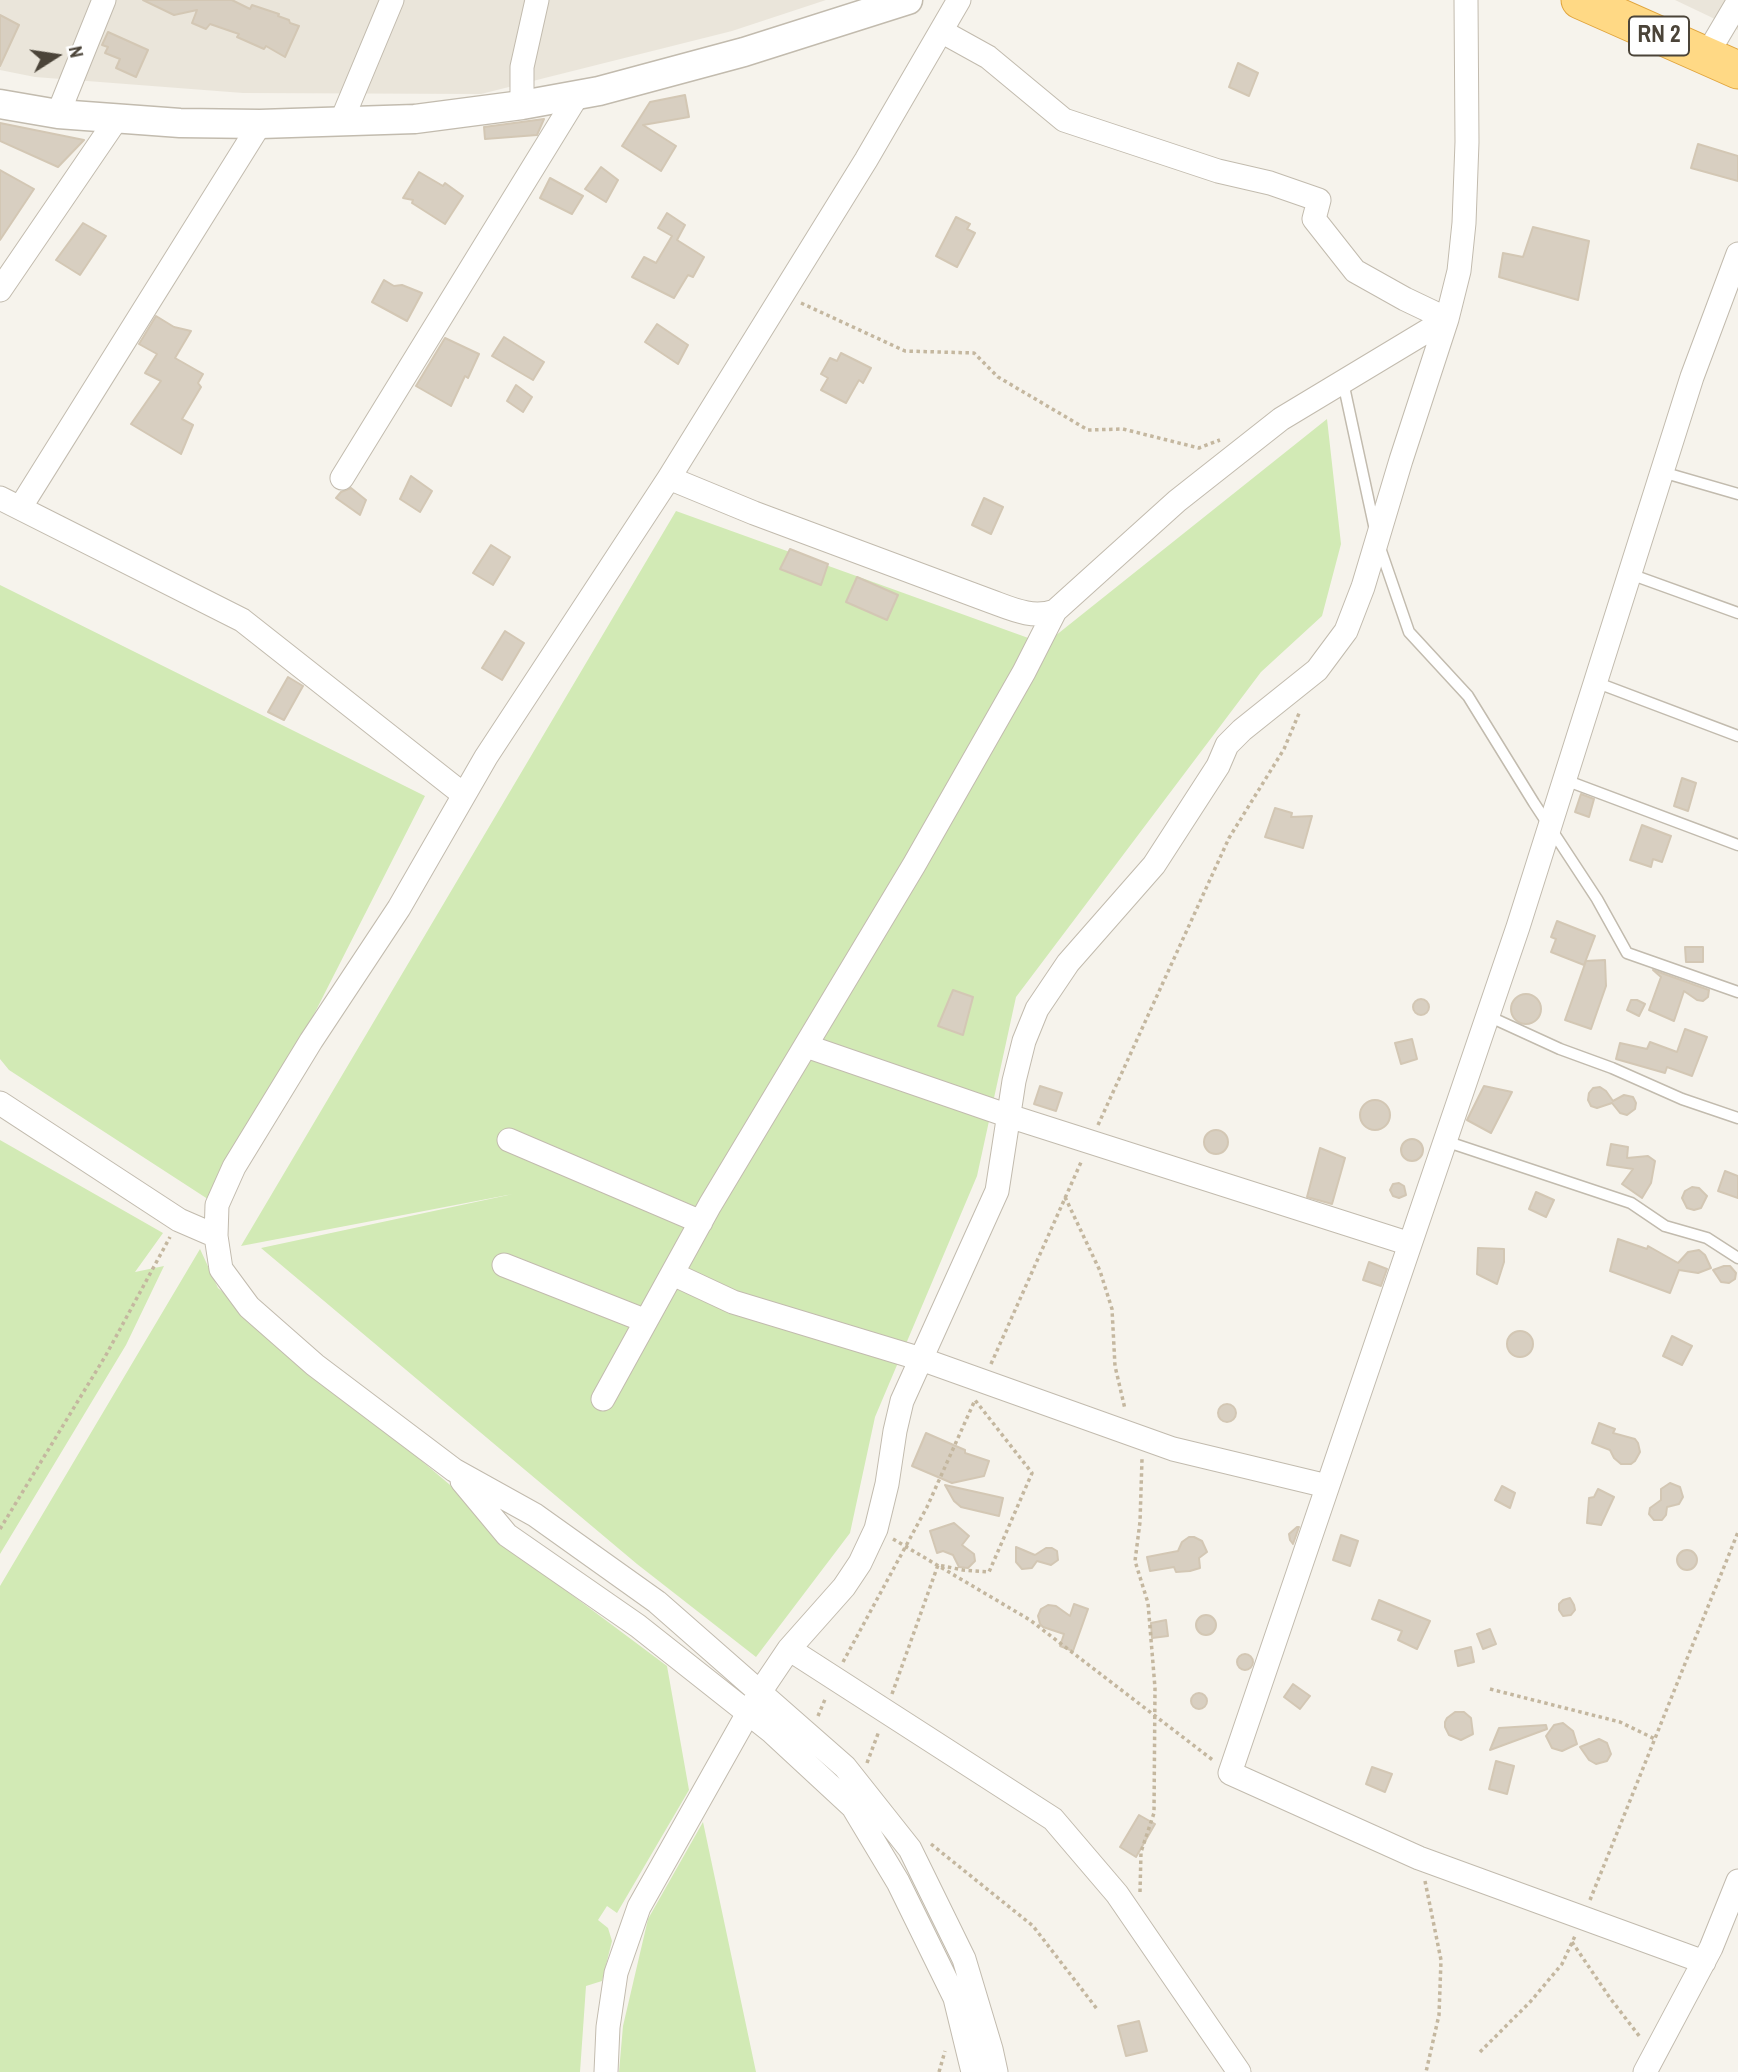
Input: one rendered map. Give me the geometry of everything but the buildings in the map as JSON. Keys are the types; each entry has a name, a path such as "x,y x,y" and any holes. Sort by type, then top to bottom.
{"highway":[{"name":"RN 2","path":"1580,0 1624,10 1722,64"}],"street":[{"path":"58,114 104,0"},
{"path":"341,122 392,0"},
{"path":"522,105 522,67 537,0"},
{"path":"0,104 58,114 180,123 260,124 415,119 600,92 708,62 908,0"},
{"path":"959,0 866,160 668,478 508,722 399,908 311,1041 234,1167 216,1205 216,1237 221,1269 249,1307 315,1365 454,1470 535,1515 657,1602 845,1768 910,1849 964,1959 996,2072"},
{"path":"606,2072 608,2027 616,1973 639,1907 760,1692 789,1649 844,1587 860,1563 876,1529 902,1401 997,1191 1014,1081 1024,1041 1037,1009 1068,963 1154,865 1218,766 1227,745 1317,670 1346,631 1363,587 1447,319 1459,271 1467,142 1466,0"},
{"path":"1722,64 1738,2"},
{"path":"941,32 988,57 1064,120 1218,171 1270,183 1319,200 1314,219 1356,271 1447,319"},
{"path":"342,478 577,96"},
{"path":"0,290 118,117"},
{"path":"260,124 10,503 242,620 464,795"},
{"path":"1704,1962 1419,1858 1230,1773 1488,1016 1692,377 1738,254"},
{"path":"668,478 766,518 1029,614 1045,615 1055,611 1177,501 1281,419 1447,319"},
{"path":"603,1399 701,1222 914,864 1024,672 1055,611"},
{"path":"806,1046 1009,1116 1410,1244"},
{"path":"0,1103 179,1220 216,1237"},
{"path":"509,1140 701,1222"},
{"path":"505,1265 646,1321"},
{"path":"673,1273 733,1302 921,1359 979,1391 1173,1449 1327,1486"},
{"path":"454,1470 507,1535 638,1626 772,1732 853,1807 898,1882 956,1998 974,2072"},
{"path":"789,1649 1053,1819 1117,1894 1239,2072"},
{"path":"1649,2064 1704,1962 1738,1881"}],"lane":[{"path":"1343,382 1377,540 1409,632 1468,696 1597,899 1627,953 1738,992"},
{"path":"1662,472 1738,494"},
{"path":"1630,574 1738,613"},
{"path":"1595,682 1738,736"},
{"path":"1564,780 1738,845"},
{"path":"1488,1016 1682,1099 1738,1118"},
{"path":"1445,1141 1631,1203 1665,1226 1707,1238 1738,1258"}],"path":[{"path":"782,295 905,351 974,353 998,377 1088,430 1123,429 1199,448 1224,439"},
{"path":"809,1736 835,1678 927,1507 1229,838 1284,749 1317,670"},
{"path":"1065,1197 1100,1271 1112,1310 1115,1366 1122,1402 1143,1454 1135,1561 1148,1603 1155,1688 1154,1813 1141,1852 1138,1925"},
{"path":"0,1528 106,1355 179,1220"},
{"path":"938,1565 989,1572 1032,1473 979,1391"},
{"path":"876,1529 1030,1620 1230,1773"},
{"path":"1480,2052 1531,2001 1562,1964 1738,1532"},
{"path":"859,1785 938,1565"},
{"path":"1490,1689 1620,1722 1655,1738"},
{"path":"930,1843 1033,1926 1097,2009"},
{"path":"1419,1858 1441,1960 1439,2015 1426,2072"},
{"path":"1572,1942 1649,2064"}],"shaded area":[{"path":"0,0 826,0 732,31 481,94 243,93 35,77 0,70"},
{"path":"1675,0 1738,0 1738,30"}],"green space":[{"path":"1327,419 1341,544 1322,616 1261,672 1016,997 977,1176 875,1417 850,1533 756,1657 637,1564 261,1248 513,1194 241,1246 676,511 1045,644"},
{"path":"0,585 425,796 217,1205 9,1070 0,1059"},
{"path":"0,1140 163,1233 135,1272 164,1266 126,1345 0,1554"},
{"path":"200,1249 218,1288 456,1490 493,1536 667,1666 689,1790 617,1913 607,1906 598,1920 608,1928 612,1941 602,1981 586,1986 580,2072 0,2072 0,1586"},
{"path":"703,1822 756,2072 619,2072 623,2026 648,1919"}]}
